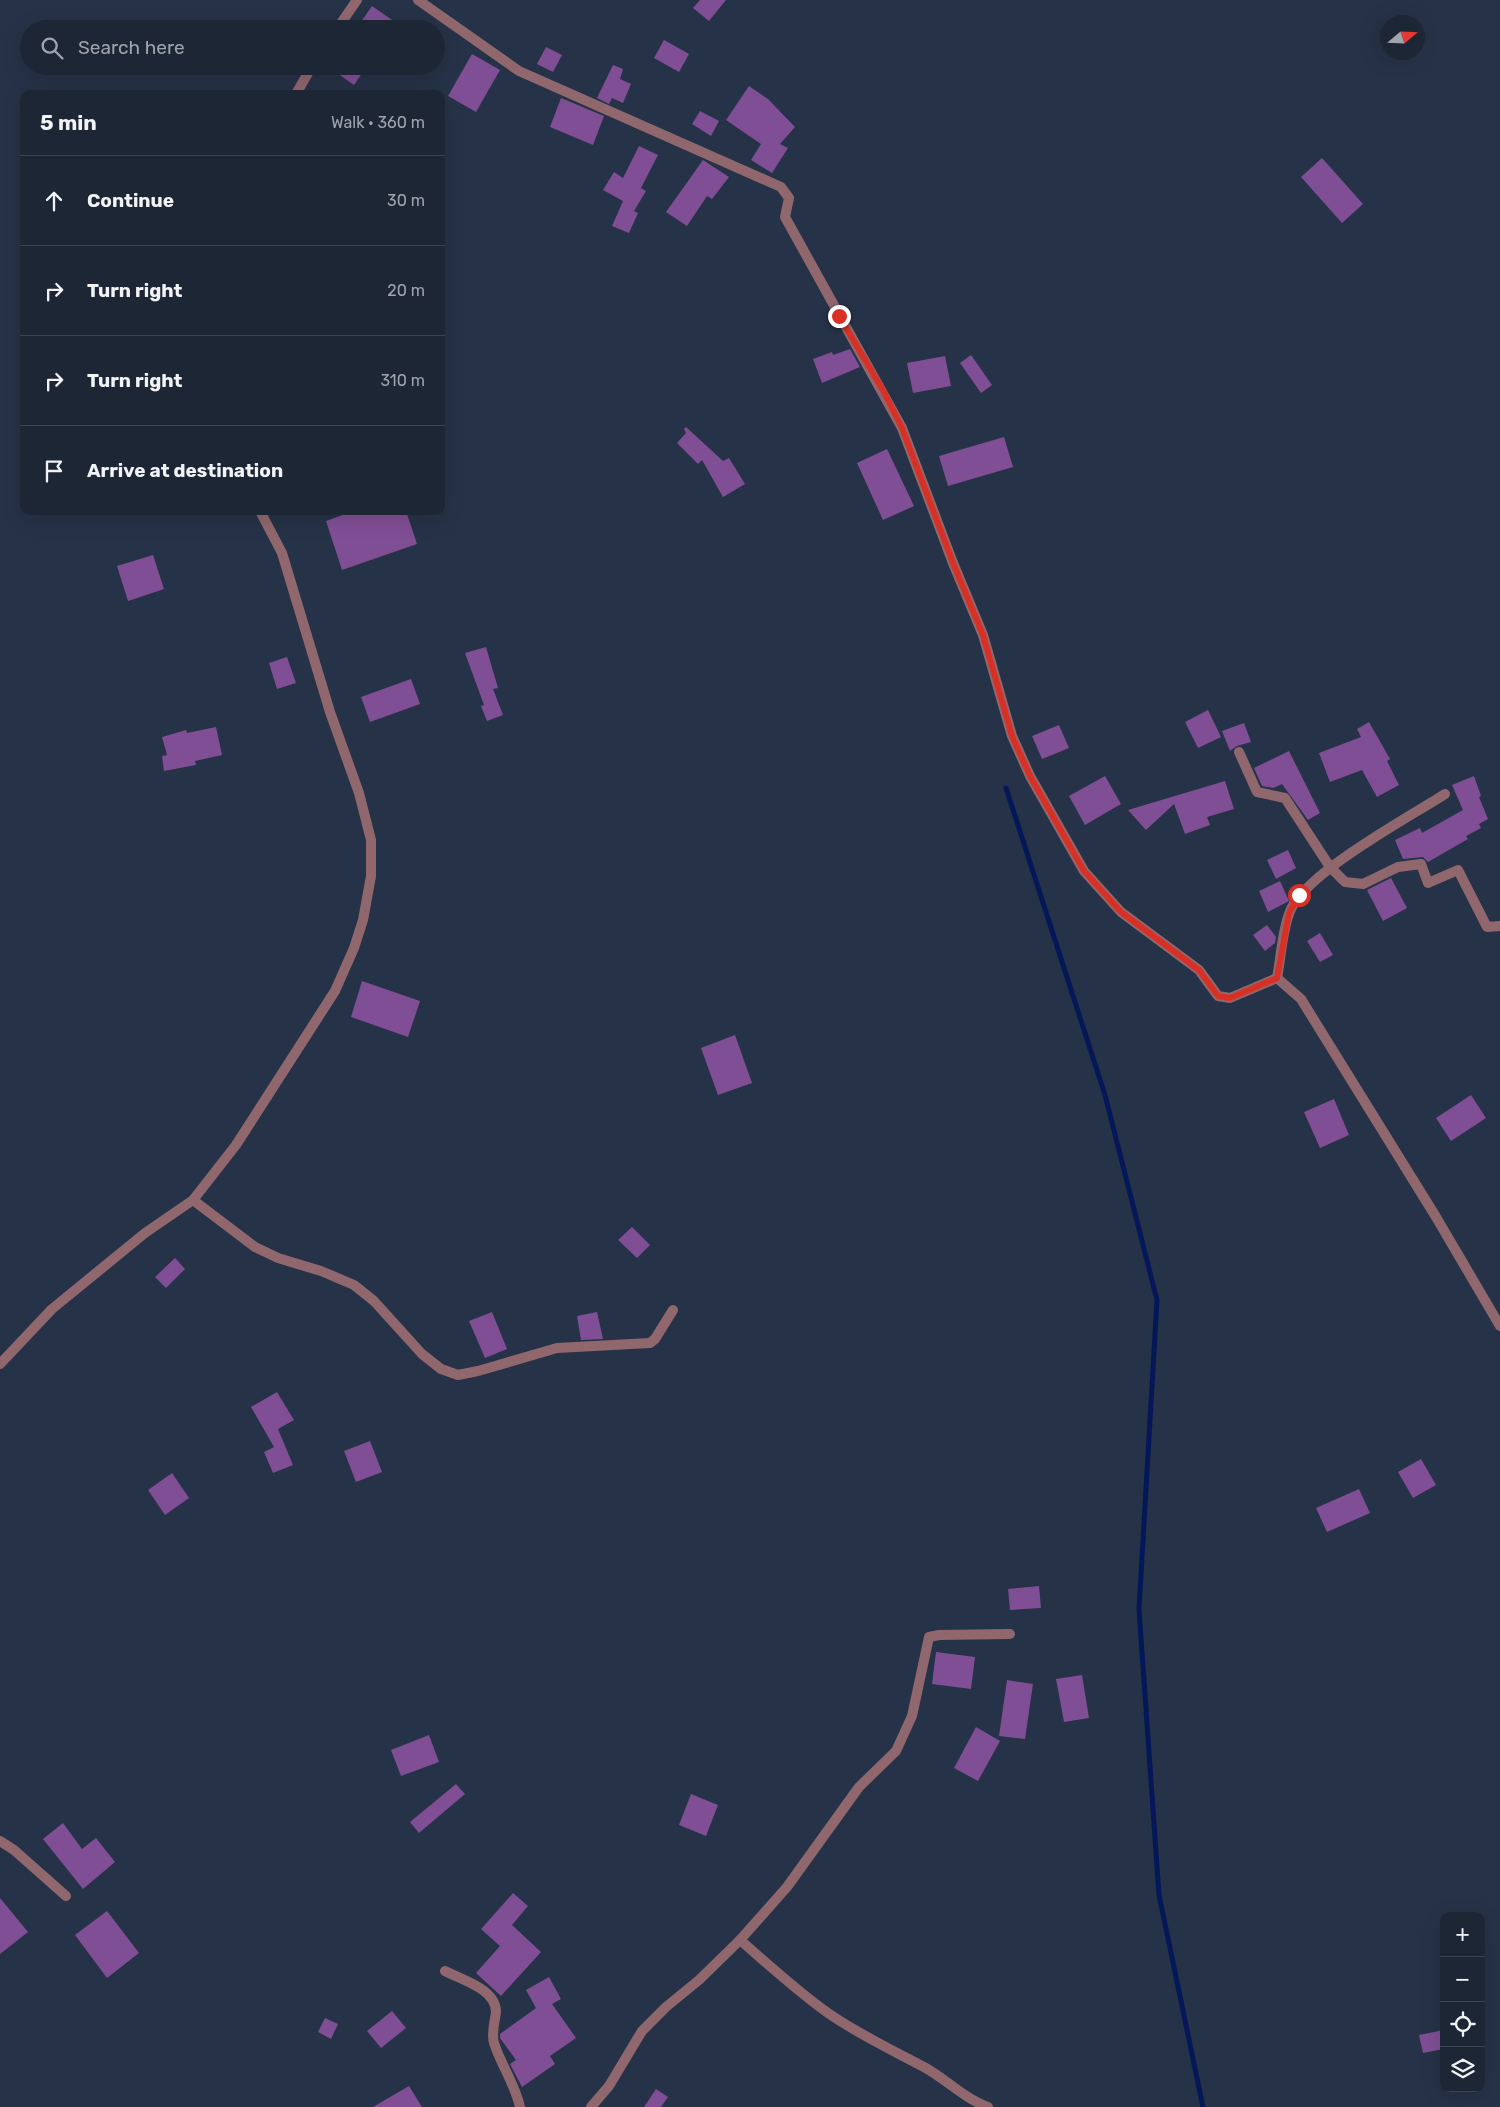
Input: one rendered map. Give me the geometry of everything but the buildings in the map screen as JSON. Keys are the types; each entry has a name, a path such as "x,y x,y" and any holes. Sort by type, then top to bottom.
{"street":[{"path":"343,20 356,0"},
{"path":"418,0 519,71 781,187 789,198 785,217 902,428 953,563 983,635 1012,736 1030,776 1084,871 1121,912 1199,970 1218,996 1230,998 1277,978"},
{"path":"298,90 307,75"},
{"path":"0,1364 52,1309 145,1233 193,1200 236,1145 335,991 354,948 363,920 371,876 371,840 359,793 327,703 282,552 262,515"},
{"path":"1239,752 1257,792 1285,798 1302,821 1330,867 1345,882 1363,884 1398,867 1421,864 1428,883 1458,870 1487,927 1500,926"},
{"path":"1277,978 1289,913 1299,895 1330,867 1445,794"},
{"path":"1277,978 1301,999 1436,1217 1500,1326"},
{"path":"193,1200 256,1247 278,1258 321,1270 354,1285 374,1301 422,1354 441,1369 458,1375 557,1348 650,1343 655,1339 673,1310"},
{"path":"591,2107 610,2086 642,2031 740,1940 786,1887 859,1787 896,1751 912,1716 929,1637 939,1635 1010,1634"},
{"path":"0,1840 66,1896"},
{"path":"740,1940 829,2014 890,2051 925,2068 978,2103 988,2107"},
{"path":"445,1971 487,1993 493,2000 496,2009 494,2043 515,2088 520,2107"}],"waterway":[{"path":"1006,788 1105,1095 1157,1300 1139,1609 1159,1895 1203,2107"}],"route":[{"path":"839,316 884,392 902,428 953,563 983,635 1012,736 1030,776 1084,871 1121,912 1199,970 1218,996 1230,998 1277,978 1289,913 1299,895"}]}
